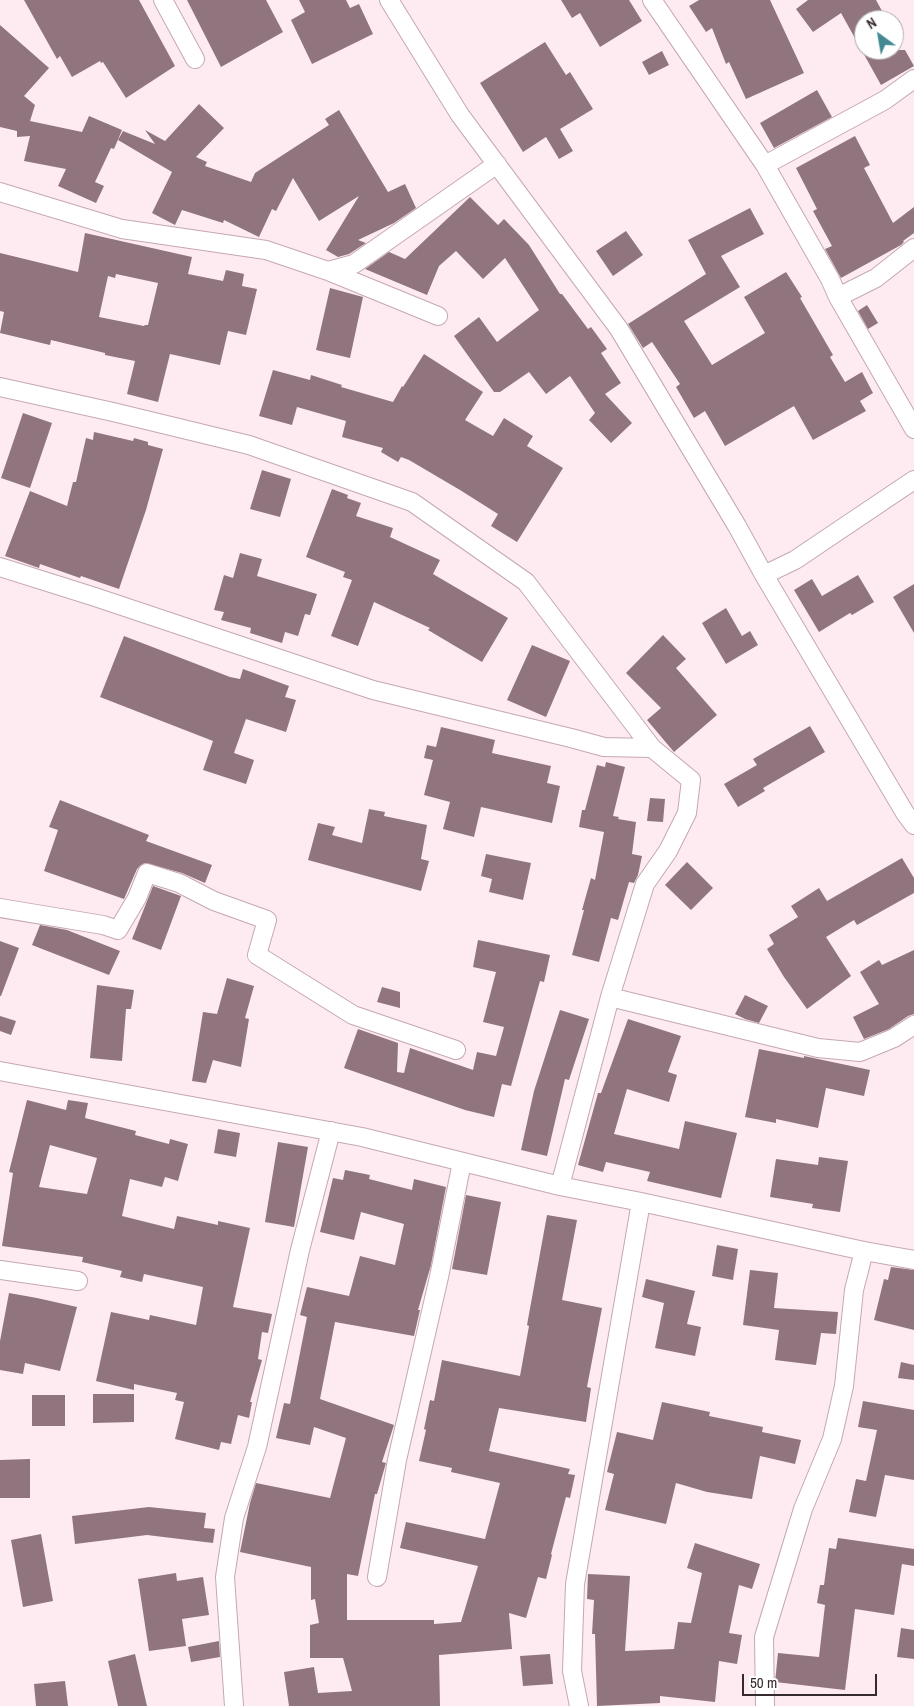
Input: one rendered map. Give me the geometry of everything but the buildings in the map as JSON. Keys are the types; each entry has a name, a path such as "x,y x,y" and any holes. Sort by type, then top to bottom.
{"street":[{"path":"163,0 195,59"},
{"path":"388,0 460,115 619,329 914,825"},
{"path":"655,1 764,165 914,429"},
{"path":"764,165 885,100 914,79"},
{"path":"328,271 354,264 496,164"},
{"path":"0,192 122,229 266,250 328,271 438,316"},
{"path":"838,297 876,278 914,248"},
{"path":"0,387 249,445 412,502 526,582 652,748 691,780 688,813 668,851 645,884 610,997 560,1186"},
{"path":"764,575 795,560 914,480"},
{"path":"0,567 373,690 604,747 652,748"},
{"path":"0,908 103,925 118,930 137,898 147,873 178,883 214,901 267,920 257,955 353,1015 456,1050"},
{"path":"610,997 818,1048 860,1052 894,1038 914,1025"},
{"path":"0,1071 362,1137 560,1186 914,1260"},
{"path":"234,1706 225,1577 234,1518 257,1447 298,1260 331,1131"},
{"path":"377,1577 397,1460 439,1277 462,1162"},
{"path":"579,1706 572,1671 575,1584 641,1202"},
{"path":"765,1706 764,1637 803,1510 832,1439 844,1386 854,1290 864,1251"},
{"path":"0,1270 78,1281"}]}
